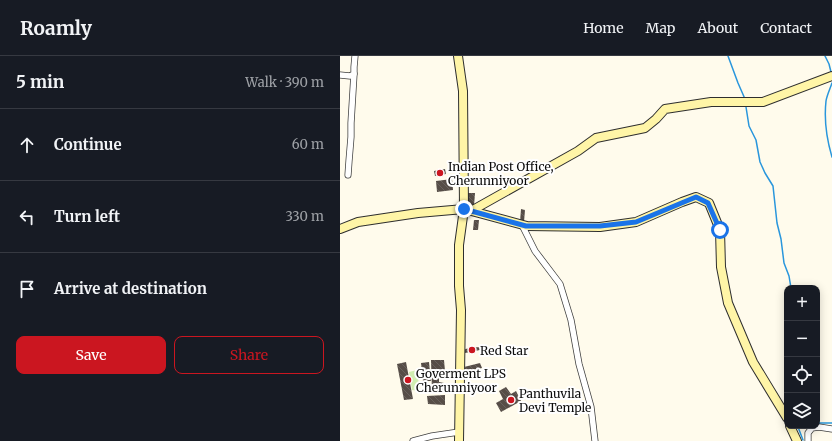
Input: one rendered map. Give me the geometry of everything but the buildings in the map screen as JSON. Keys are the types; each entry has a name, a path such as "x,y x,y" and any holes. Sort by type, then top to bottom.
{"street":[{"path":"348,175 352,136 351,122 355,56"},
{"path":"458,56 463,92 467,210 459,245 459,286 461,310 459,441"},
{"path":"340,75 350,76 354,74"},
{"path":"467,210 578,151 596,138 645,128 665,109 711,102 763,102 832,76"},
{"path":"340,229 358,222 418,213 467,210 522,225 600,226 636,222 696,197 708,203 720,230 721,267 728,303 753,362 784,413"},
{"path":"522,225 535,251 560,284 572,320 579,364 591,407 595,441"},
{"path":"808,441 808,433 812,428 819,427 832,429"},
{"path":"791,429 797,441"},
{"path":"414,441 432,436 459,432"}],"green space":[{"path":"417,370 420,391 412,390 409,372"}],"waterway":[{"path":"728,56 745,99"},
{"path":"825,56 831,72"},
{"path":"832,83 826,99 825,108 827,137 832,157"},
{"path":"746,107 749,126 756,140 760,162 773,186 777,223 784,263 790,285"},
{"path":"820,423 832,423"},
{"path":"799,429 803,440"}],"place":[{"name":"Indian Post Office, Cherunniyoor","path":"440,173"},
{"name":"Red Star","path":"472,350"},
{"name":"Goverment LPS Cherunniyoor","path":"408,380"},
{"name":"Panthuvila Devi Temple","path":"511,400"}],"route":[{"path":"464,209 526,226 600,226 636,222 696,197 708,203 720,230"}]}
